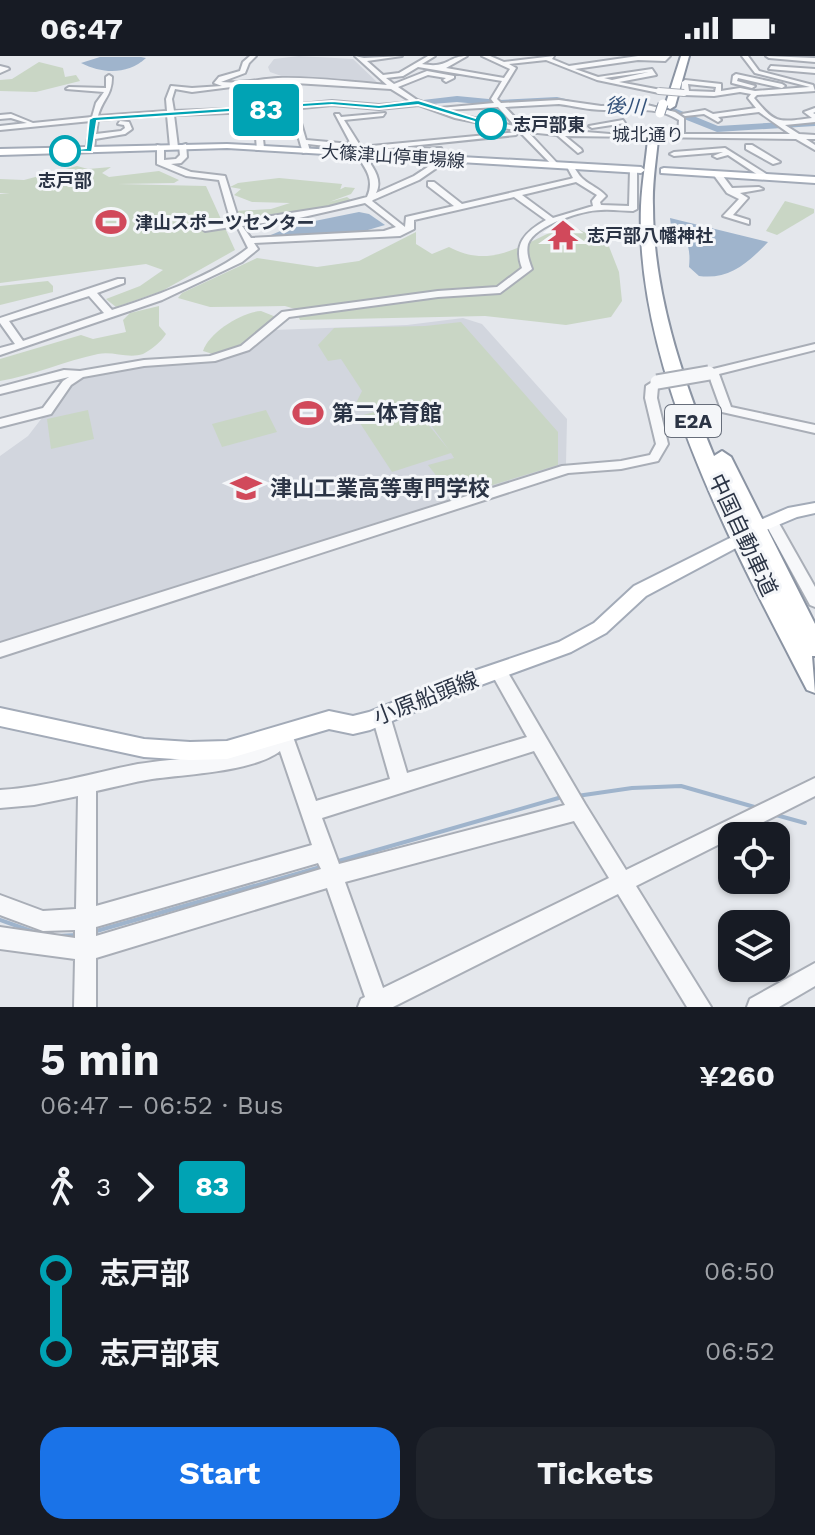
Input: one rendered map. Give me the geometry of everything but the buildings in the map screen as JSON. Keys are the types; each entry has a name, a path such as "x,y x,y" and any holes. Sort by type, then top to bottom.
{"highway":[{"name":"中国自動車道","path":"678,56 665,109 656,183 656,232 678,338 728,471 815,647"},
{"name":"中国自動車道","path":"665,109 685,56"},
{"name":"中国自動車道","path":"661,135 647,182 646,232 658,307 675,369 724,497 815,683"}],"main road":[{"name":"大篠津山停車場線","path":"0,152 179,146 305,146 444,160 638,170"},
{"path":"668,171 815,180"},
{"path":"768,522 813,512"},
{"name":"小原船頭線","path":"0,717 144,748 227,750 329,720 353,725 565,647 600,628 640,591 730,544"}],"street":[{"path":"253,56 246,62 243,72 221,78 217,83 249,85 260,95 257,109 260,148"},
{"path":"360,58 399,56"},
{"path":"382,77 401,75 432,56"},
{"path":"440,69 464,56"},
{"path":"485,56 514,69 494,95 554,165"},
{"path":"497,60 528,56"},
{"path":"569,68 643,58 665,59 667,56"},
{"path":"745,56 757,72 815,89"},
{"path":"752,67 815,70 812,64 815,62 769,56"},
{"name":"城北通り","path":"360,58 393,87 416,102 523,131 815,137"},
{"path":"506,63 552,58 606,82 685,94 740,90 757,95 815,89"},
{"path":"578,71 646,61 643,58"},
{"path":"452,63 509,76"},
{"path":"416,65 509,76"},
{"path":"595,78 650,70 654,74 606,82"},
{"path":"160,162 178,161 185,153 179,146 171,113 173,87 202,89 279,80 393,87 427,73 452,77 446,80"},
{"path":"736,76 797,94 773,96 766,100 757,95 734,82 736,76"},
{"path":"775,76 815,77"},
{"path":"90,150 94,116 109,90 109,77"},
{"path":"685,94 685,82 719,85 719,93"},
{"path":"332,83 328,99 360,150 376,186 368,202"},
{"path":"69,89 109,90"},
{"path":"757,95 759,110 815,148"},
{"path":"0,117 11,116 28,123 171,113 222,119 227,118 229,112 328,99 379,107 416,102"},
{"path":"339,119 498,103 554,101 601,108 657,109 682,119 661,135"},
{"path":"685,114 705,112 715,120 759,110"},
{"path":"815,110 807,112 815,118"},
{"path":"612,115 661,135 674,154"},
{"path":"0,128 94,116"},
{"path":"779,125 815,118"},
{"path":"556,132 623,122"},
{"path":"91,137 123,133 129,129 127,123 120,123"},
{"path":"259,127 281,129 298,123 305,146"},
{"path":"360,150 523,131"},
{"path":"556,132 578,151"},
{"path":"393,136 401,145"},
{"path":"160,147 160,162"},
{"path":"749,147 776,162"},
{"path":"674,154 723,149 767,177"},
{"path":"205,228 368,202 444,160 438,150 419,151"},
{"path":"668,171 674,154"},
{"path":"507,155 515,163"},
{"path":"717,156 763,155"},
{"path":"0,352 159,298 239,260 253,249 238,225 222,178 189,174 160,162"},
{"path":"570,165 577,179 600,193 602,196 596,201 598,207"},
{"path":"0,391 64,373 80,374 144,363 211,359 234,353 259,339 286,314 438,294 500,290 527,269 523,259 525,242 532,230 598,207 633,209 638,170"},
{"path":"717,174 730,191 744,198 727,216 746,222"},
{"path":"250,241 406,231 411,227 409,219 577,179"},
{"path":"431,184 461,207"},
{"path":"730,191 759,189"},
{"path":"514,193 552,221"},
{"path":"368,202 402,228 385,234"},
{"path":"250,241 287,217"},
{"path":"21,345 2,320 121,281"},
{"path":"91,292 111,315"},
{"path":"0,650 567,469 621,465 654,458 662,444 651,398 652,386 657,382 711,373 815,347"},
{"path":"711,373 726,409 815,429"},
{"path":"0,423 47,411 67,383 80,374"},
{"path":"768,522 815,601"},
{"path":"498,671 578,811 700,1007"},
{"path":"381,716 401,784"},
{"path":"0,799 87,786 175,767 214,765 270,749 283,734 375,1006 815,787"},
{"path":"310,812 538,742"},
{"path":"85,1007 87,786"},
{"path":"0,938 86,950 332,876 578,811"},
{"path":"0,905 43,921 86,919 323,852"},
{"path":"758,1007 815,974"}],"shaded area":[{"path":"299,56 353,59 379,84 324,78 290,79 270,72 268,67 274,59"},
{"name":"津山工業高等専門学校","path":"463,318 482,324 567,419 566,464 0,647 0,456 28,436 72,379 109,368 224,357 273,330 407,325"}],"green space":[{"path":"39,62 63,68 65,77 76,75 80,81 36,92 0,91 0,80 12,79"},
{"name":"津山スポーツセンター","path":"77,166 88,169 111,167 102,173 109,177 159,171 179,180 174,183 118,184 206,186 235,250 162,291 116,307 106,299 140,286 163,270 146,264 0,283 0,194 10,193 0,193 0,179 24,180"},
{"path":"279,178 342,184 340,189 355,188 351,194 329,202 347,197 354,202 239,221 234,211 271,209 290,203 252,202 234,195 241,189 230,187 238,183"},
{"path":"785,201 814,209 814,213 777,235 766,231"},
{"path":"570,225 608,244 619,272 622,301 611,317 566,325 485,316 300,320 295,309 285,306 210,307 178,298 182,293 257,258 317,267 359,261 416,232 416,244 432,254 449,247 466,254 496,255"},
{"path":"48,281 53,286 53,292 0,305 0,286"},
{"path":"159,306 159,326 166,334 156,346 143,354 98,354 0,381 0,359 81,335 93,339 126,332 123,320 130,313"},
{"path":"261,311 276,317 243,344 216,355 203,351 212,337 227,324"},
{"path":"461,322 558,432 558,465 463,494 451,484 441,482 428,465 454,458 451,453 392,472 356,417 410,402 449,450 412,399 368,410 356,403 362,391 341,359 328,361 318,345 334,328"},
{"path":"88,410 94,439 51,449 47,419"},
{"path":"266,410 277,432 222,447 212,424"}],"water":[{"path":"100,57 146,58 131,68 115,71 81,63"},
{"path":"359,212 369,214 385,225 361,232 266,237 295,225"},
{"path":"670,218 768,242 753,257 729,273 699,276 689,267 687,243 671,226"}],"waterway":[{"name":"後川","path":"394,104 457,99 499,103 557,100 578,103"},
{"name":"後川","path":"641,106 671,110 717,129 815,123"},
{"path":"577,796 632,788 681,786 758,808"},
{"path":"335,862 562,797"},
{"path":"776,815 805,823"},
{"path":"93,932 324,866"},
{"path":"0,920 34,932"},
{"path":"57,936 77,935"}],"bus line":[{"name":"83","path":"65,151 90,150 93,119 139,114 257,110 332,103 379,107 418,103 491,124"}],"place":[{"name":"志戸部東","path":"491,124"},
{"name":"志戸部","path":"65,151"},
{"name":"津山スポーツセンター","path":"111,222"},
{"name":"志戸部八幡神社","path":"563,235"},
{"name":"第二体育館","path":"308,413"},
{"name":"津山工業高等専門学校","path":"246,488"}]}
